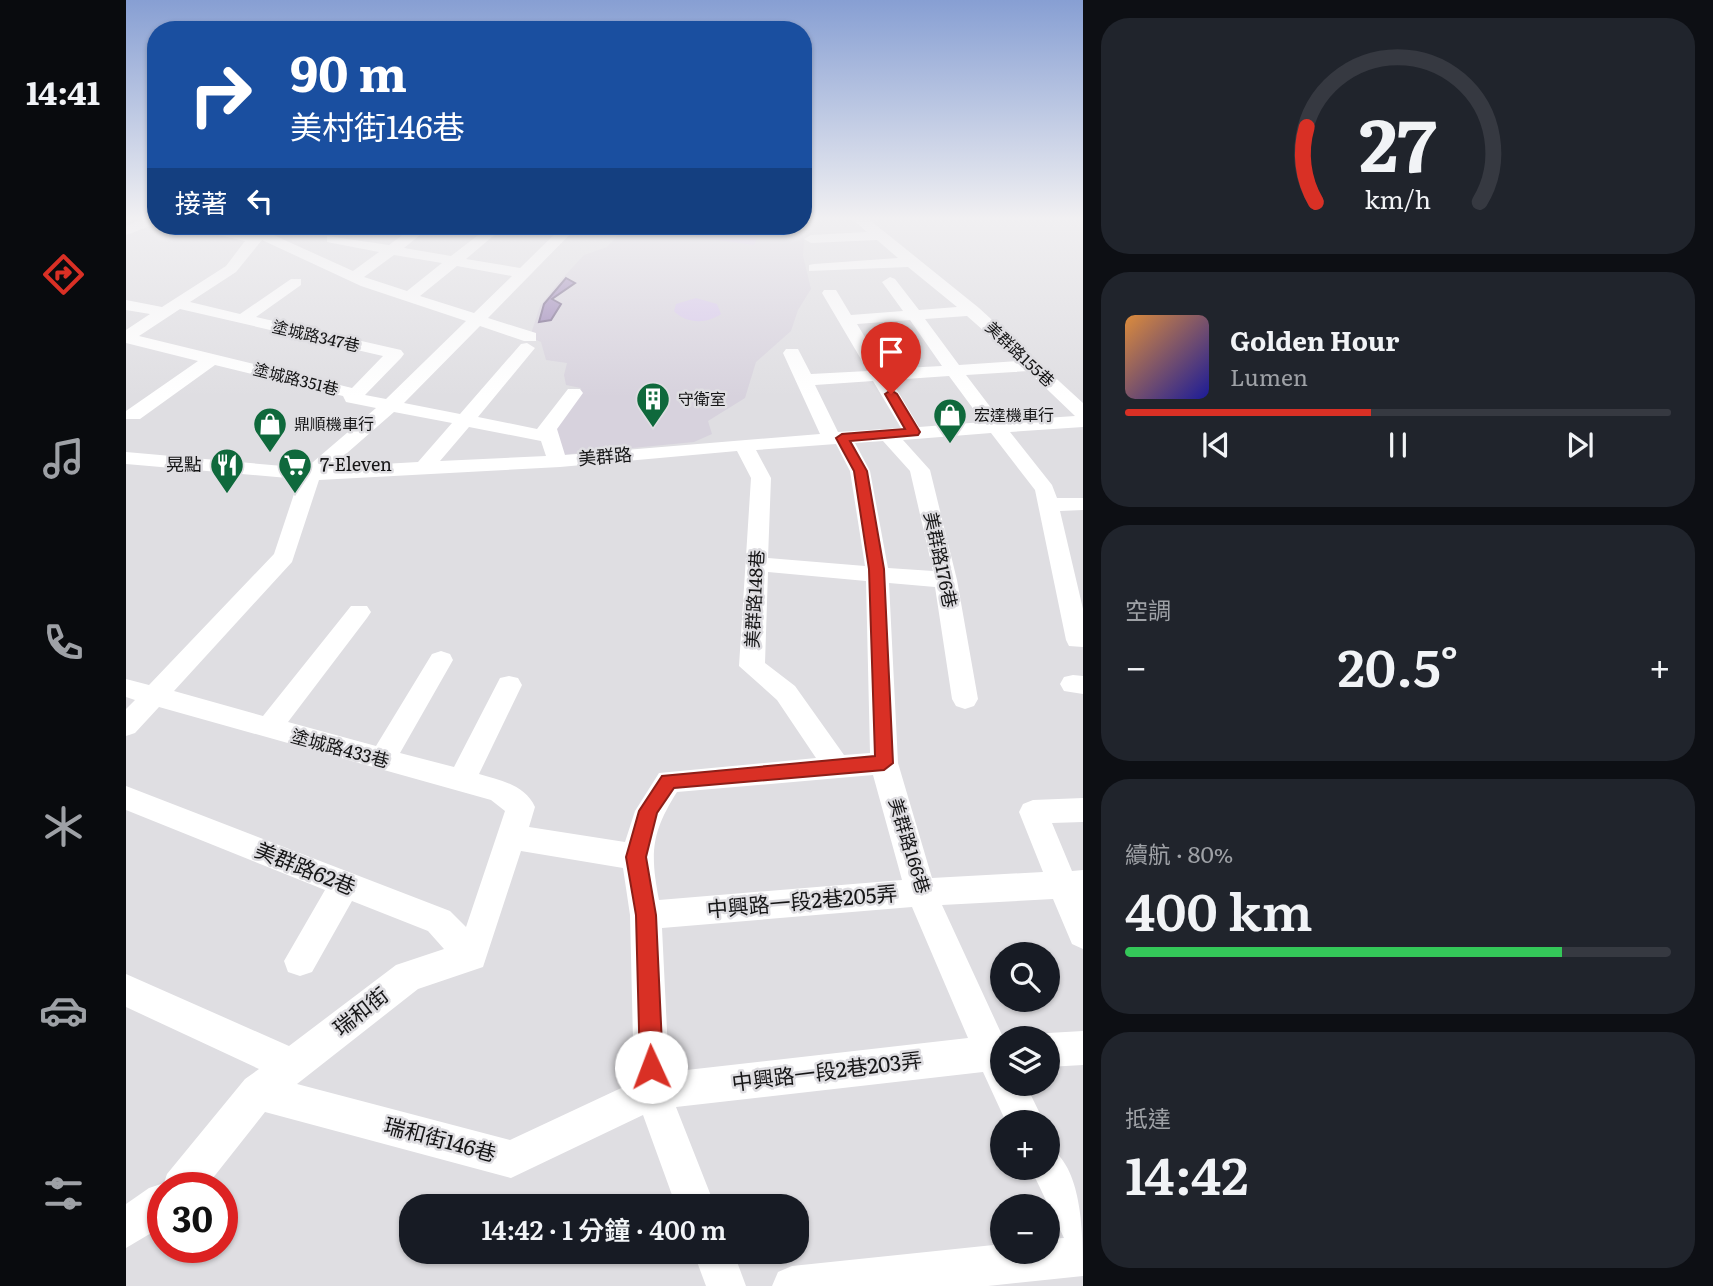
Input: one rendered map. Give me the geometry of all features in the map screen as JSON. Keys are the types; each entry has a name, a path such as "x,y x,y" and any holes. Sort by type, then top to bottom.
{"street":[{"path":"126,337 219,277"},
{"path":"354,277 477,320 528,342 424,468"},
{"path":"409,298 436,277"},
{"path":"126,726 284,557 311,474 388,407 517,277"},
{"name":"美群路155巷","path":"931,277 1033,365 1083,413"},
{"path":"243,319 296,282"},
{"path":"890,282 994,425 1045,489 1075,590 1078,640"},
{"path":"830,293 913,432"},
{"name":"塗城路347巷","path":"126,305 171,308 243,319 395,354 352,398"},
{"path":"846,320 972,312"},
{"name":"塗城路351巷","path":"126,337 351,393 352,398 388,407 549,438"},
{"name":"美群路166巷","path":"792,354 836,438 860,471 877,574 884,763 921,892 990,1042"},
{"path":"133,415 213,358"},
{"path":"804,380 1033,365"},
{"path":"558,461 547,429 574,393"},
{"name":"美群路","path":"126,458 311,474 558,461 994,425 1083,421"},
{"name":"美群路176巷","path":"887,434 920,470 946,580 965,699"},
{"name":"美群路148巷","path":"744,445 761,478 752,666 786,693 837,767"},
{"path":"1048,505 1083,504"},
{"path":"757,564 946,580"},
{"path":"268,729 359,612"},
{"path":"382,760 440,660"},
{"path":"461,781 509,684"},
{"name":"塗城路433巷","path":"126,688 500,791 521,807 512,837"},
{"path":"691,1194 652,1092 646,915 636,857 649,811 668,781 884,763"},
{"name":"美群路62巷","path":"126,798 439,921 472,956"},
{"path":"1083,810 1032,812 1074,885 1083,934"},
{"path":"472,956 512,837 636,857"},
{"path":"300,961 345,885"},
{"name":"中興路一段2巷205弄","path":"646,915 921,892 1074,885"},
{"name":"瑞和街","path":"194,1172 258,1092 408,976 472,956"},
{"path":"126,990 293,1066"},
{"path":"1060,1049 1083,1048"},
{"name":"中興路一段2巷203弄","path":"652,1092 990,1067"},
{"name":"瑞和街146巷","path":"258,1092 511,1159 652,1092"},
{"path":"1055,1180 1083,1234"},
{"path":"126,1228 147,1213"},
{"path":"792,1286 1083,1256"},
{"path":"718,1264 726,1286"}],"shaded area":[{"path":"564,277 808,277 811,289 798,310 791,331 756,362 745,398 708,421 712,434 694,442 560,455 553,431 581,388 566,385 564,375 567,363 546,360 541,342 530,337 540,306"},
{"path":"566,278 575,283 552,299 561,304 551,320 539,322 544,304"},
{"path":"696,298 717,304 721,314 709,320 697,321 684,318 674,311 676,304"}],"place":[{"name":"守衛室","path":"653,429"},
{"name":"宏達機車行","path":"950,445"},
{"name":"鼎順機車行","path":"270,454"},
{"name":"晃點","path":"227,495"},
{"name":"7-Eleven","path":"295,495"}],"route":[{"path":"651,1067 646,915 636,857 649,811 668,781 884,763 877,569 860,471 842,438 913,432 891,394"}]}
